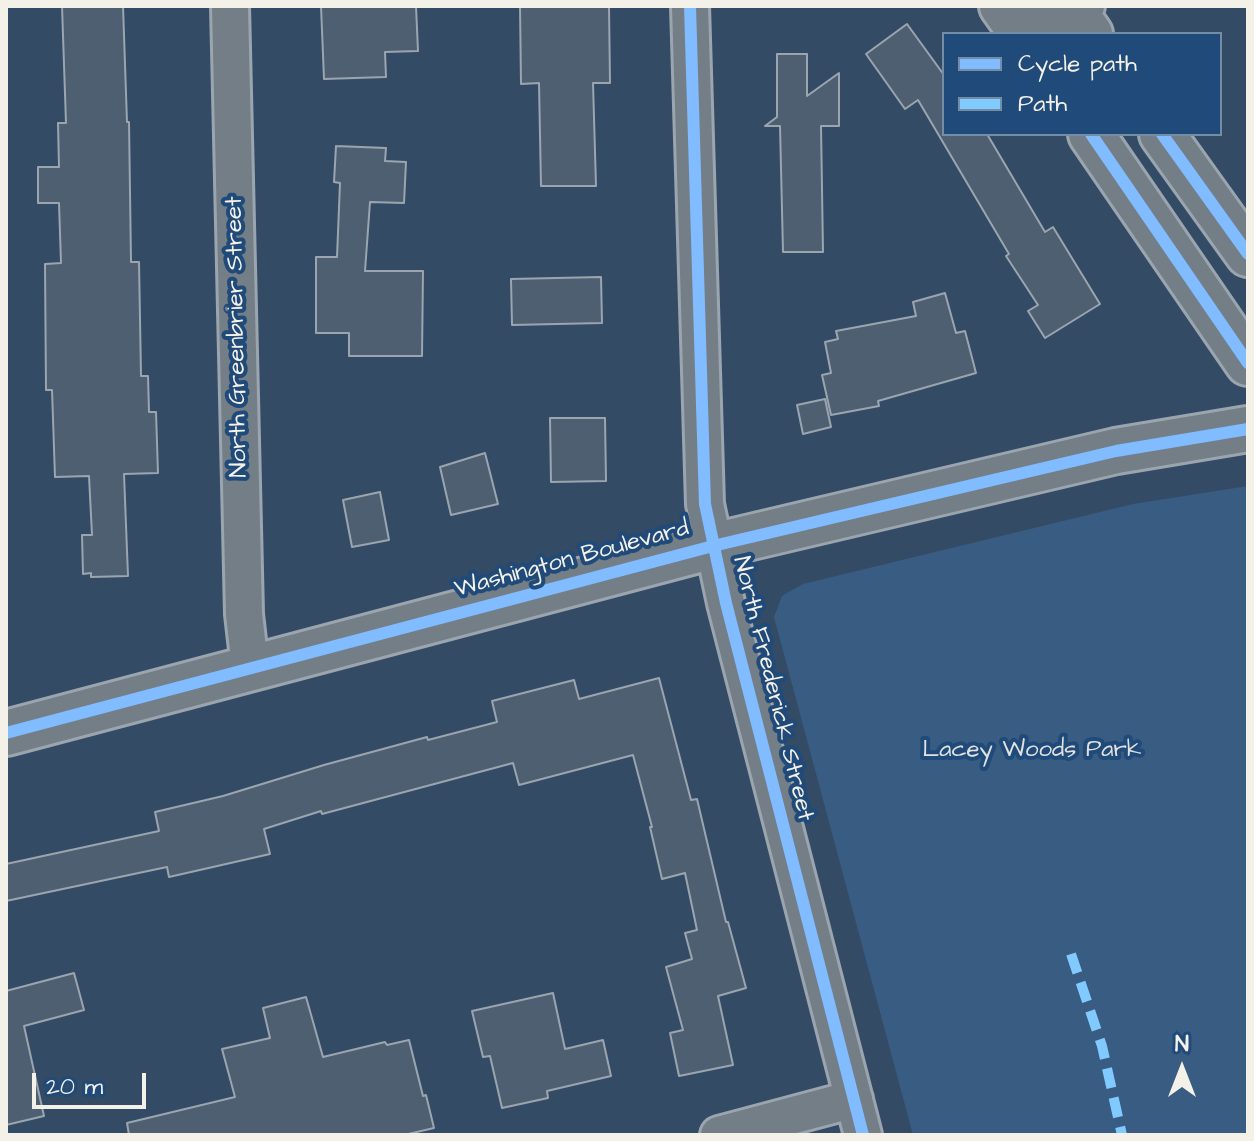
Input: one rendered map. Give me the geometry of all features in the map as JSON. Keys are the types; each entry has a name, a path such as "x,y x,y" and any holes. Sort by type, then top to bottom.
{"main road":[{"path":"1092,136 1248,363"},
{"path":"1163,136 1248,254"},
{"name":"Washington Boulevard","path":"6,733 713,546 1116,451 1248,429"}],"street":[{"name":"North Greenbrier Street","path":"230,6 244,614 250,667"},
{"name":"North Frederick Street","path":"690,6 703,487 713,546 863,1135"},
{"path":"1015,24 1079,14"},
{"path":"719,1135 854,1099"}],"green space":[{"name":"Lacey Woods Park","path":"1248,486 1248,1135 913,1135 774,617 782,596 803,584 1133,504"}],"building":[{"path":"62,6 123,6 131,262 139,262 141,376 148,376 149,412 156,412 158,473 124,474 128,576 91,577 91,573 83,574 82,535 92,535 89,476 55,477 52,390 46,390 45,264 61,263 59,203 38,203 38,167 59,167 58,123 66,123"},
{"path":"321,6 416,6 418,51 385,52 386,77 324,79"},
{"path":"520,6 609,6 610,83 593,83 596,186 541,186 539,83 521,84"},
{"path":"907,24 942,72 942,136 988,136 1045,232 1053,227 1100,304 1045,338 1028,311 1038,305 1006,256 1009,254 918,100 905,109 866,54"},
{"path":"777,54 807,54 807,96 839,73 839,126 821,126 823,252 783,252 780,126 765,126 777,117"},
{"path":"336,146 386,148 385,161 406,162 404,203 370,202 365,271 423,271 422,356 349,356 349,333 316,333 316,257 337,257 340,183 334,182"},
{"path":"601,277 602,323 512,325 511,279"},
{"path":"945,293 956,333 965,331 976,373 878,401 879,406 831,415 822,375 831,373 825,342 838,339 836,331 916,316 913,302"},
{"path":"825,399 831,427 803,434 797,405"},
{"path":"550,418 605,418 606,481 551,482"},
{"path":"485,453 498,504 451,515 440,467"},
{"path":"380,492 389,540 352,547 343,500"},
{"path":"659,678 691,800 697,799 726,922 746,988 718,996 733,1065 679,1076 670,1033 683,1030 666,967 692,959 685,933 697,930 685,873 662,879 633,755 519,785 513,763 322,814 321,811 264,829 270,854 169,877 167,867 6,901 6,864 159,831 155,812 223,796 427,737 428,740 497,722 492,701 574,680 579,699"},
{"path":"74,973 84,1010 24,1026 44,1116 6,1125 6,991"},
{"path":"553,993 565,1049 603,1040 611,1076 547,1091 548,1098 502,1108 490,1056 483,1057 472,1011"},
{"path":"306,997 323,1057 385,1042 387,1045 409,1040 434,1128 404,1135 129,1135 127,1123 235,1097 222,1049 270,1038 263,1008"}],"marked path":[{"path":"1071,954 1102,1046 1122,1135"}],"cycle path":[{"path":"690,6 705,504 726,603 863,1135"},
{"path":"1092,136 1248,363"},
{"path":"1163,136 1248,254"},
{"path":"6,733 713,546 1116,451 1248,429"}]}
